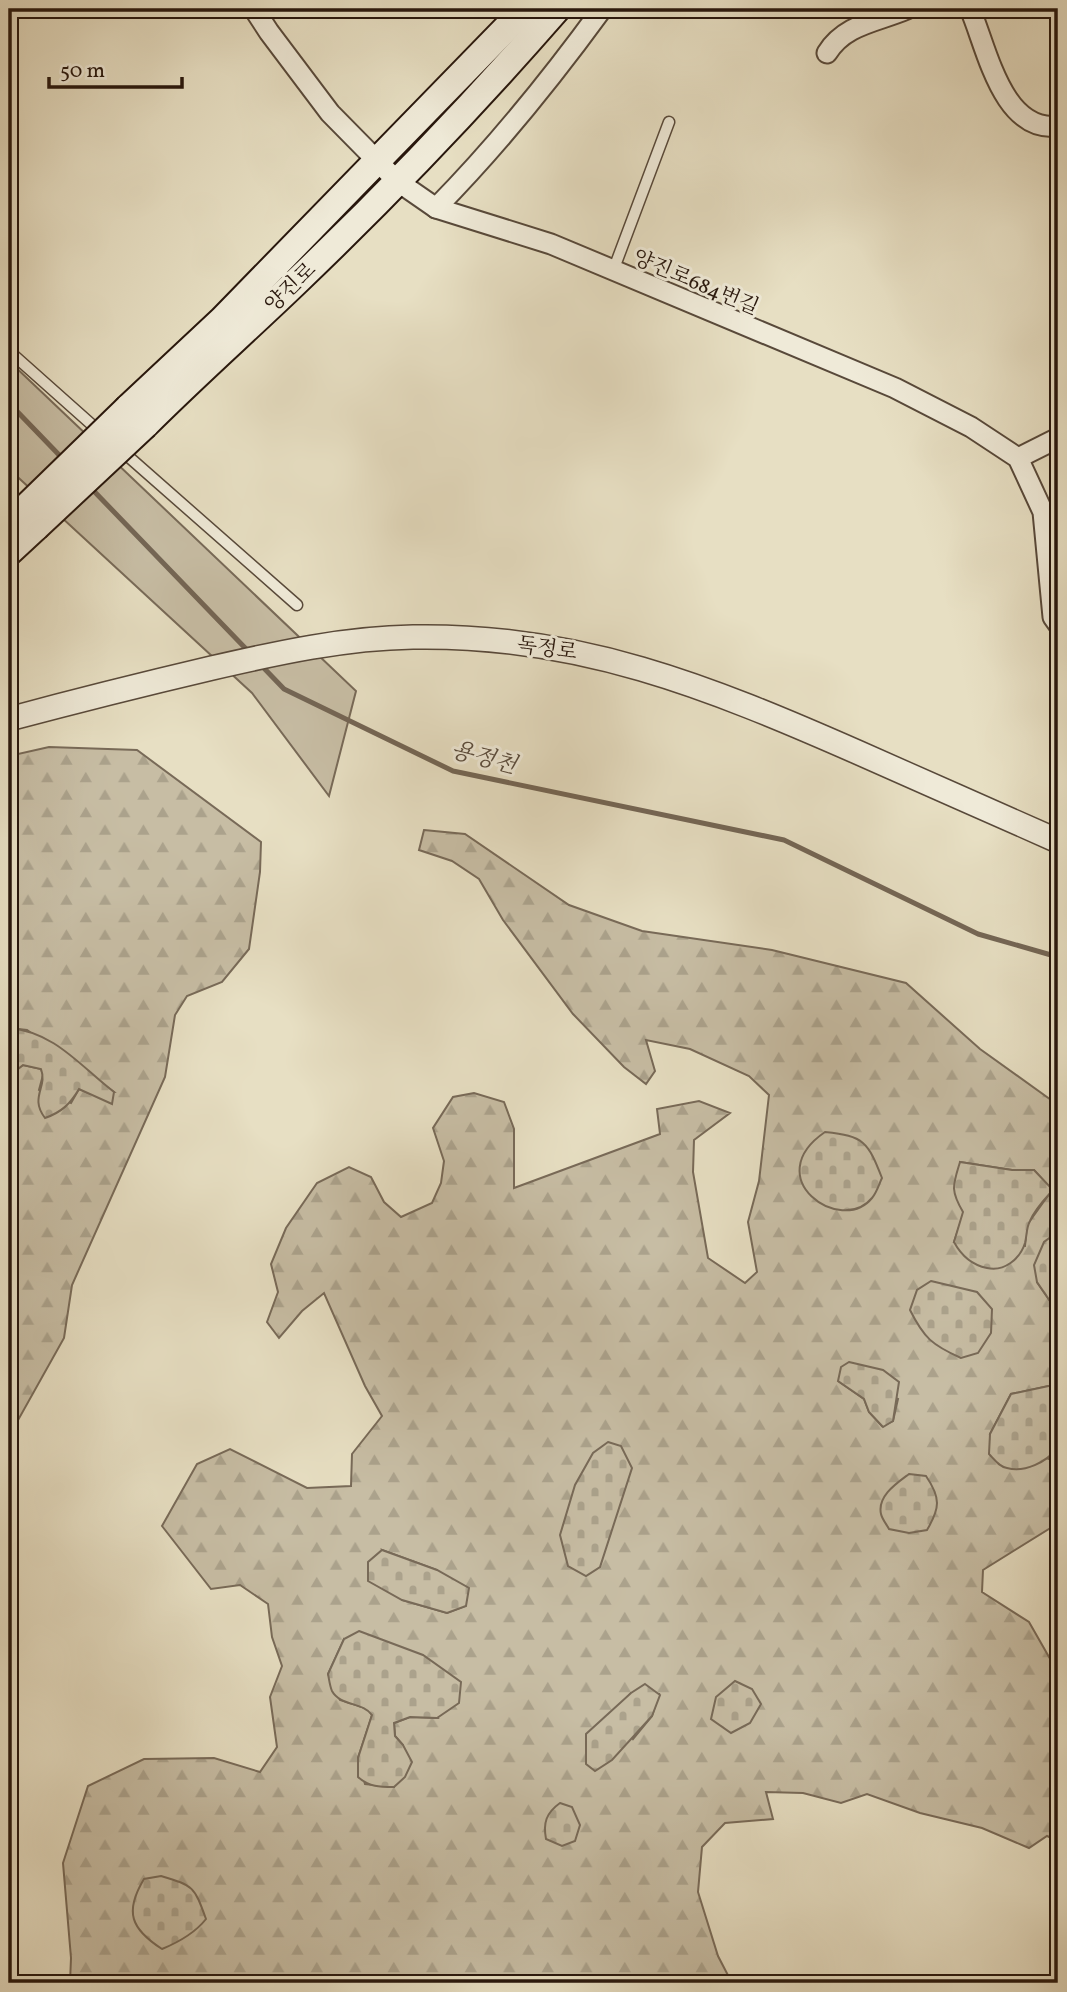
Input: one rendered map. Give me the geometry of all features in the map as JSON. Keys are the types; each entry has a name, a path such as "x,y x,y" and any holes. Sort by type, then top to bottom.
{"main road":[{"name":"양진로","path":"9,552 22,521 137,417 222,320 525,9"},
{"name":"양진로","path":"137,417 188,382 296,282 485,90 557,9"}],"street":[{"name":"양진로684번길","path":"254,9 331,113 397,181 436,208 551,244 895,388 971,427 1018,458"},
{"path":"436,208 475,168 561,66 602,9"},
{"path":"827,53 843,33 907,9"},
{"path":"970,9 1000,87 1018,112 1031,123 1058,126"},
{"path":"1058,439 1018,458 1043,512 1053,617 1058,624"},
{"name":"독정로","path":"9,719 292,651 410,637 480,639 567,651 623,663 706,689 761,710 1058,841"}],"lane":[{"path":"613,271 669,122"},
{"path":"9,351 297,605"}],"green space":[{"path":"9,361 356,691 329,796 252,693 9,469"},
{"path":"49,747 137,750 261,842 260,872 249,949 222,982 187,996 175,1015 165,1077 72,1285 64,1338 17,1422 9,1431 9,1165 12,1158 9,1154 9,1076 23,1065 41,1069 43,1075 39,1090 71,1103 79,1089 91,1094 114,1092 27,1030 9,1028 9,756"},
{"path":"424,830 465,834 569,905 642,931 772,950 906,983 980,1049 1058,1105 1058,1221 1037,1282 1050,1301 1058,1301 1058,1384 1011,1394 990,1434 1049,1459 1058,1448 1058,1518 1052,1527 983,1570 982,1592 1029,1622 1053,1664 1058,1666 1058,1841 1047,1836 1029,1848 982,1828 920,1813 867,1794 841,1803 803,1793 766,1792 773,1819 725,1823 702,1847 698,1892 718,1956 732,1983 70,1983 71,1958 63,1863 88,1786 144,1759 214,1758 260,1772 277,1747 270,1697 282,1666 272,1637 268,1604 240,1585 211,1589 162,1526 197,1464 230,1449 307,1488 351,1486 352,1454 382,1416 365,1386 324,1293 302,1311 279,1338 267,1322 278,1292 271,1264 286,1228 317,1183 349,1167 371,1177 384,1202 401,1217 432,1203 441,1183 444,1161 433,1128 453,1097 474,1093 504,1102 514,1129 514,1188 660,1134 657,1109 699,1101 730,1113 694,1140 693,1172 708,1258 745,1283 757,1272 748,1222 759,1181 769,1095 749,1076 690,1049 646,1040 655,1071 646,1084 624,1067 573,1014 503,920 479,879 452,861 419,850","holes":["960,1162 1012,1170 1034,1170 1052,1190 1027,1225 1025,1246 954,1242 964,1212","838,1381 898,1399 893,1421 882,1426 869,1412 864,1399","382,1550 437,1570 465,1606 447,1613 402,1600","344,1639 437,1718 410,1717 394,1723 395,1736 403,1745 394,1787 365,1784 358,1758 372,1715 368,1709 340,1700 328,1674","631,1693 659,1694 652,1716 633,1739 614,1711"]},
{"path":"9,1028 40,1036 66,1052 114,1092 112,1104 79,1089 65,1107 45,1118 39,1104 43,1075 41,1069 23,1065 9,1076"},
{"path":"825,1132 856,1139 863,1143 873,1156 882,1178 872,1198 858,1208 842,1210 826,1206 812,1196 802,1183 800,1167 807,1150"},
{"path":"960,1162 1012,1170 1034,1170 1053,1190 1032,1217 1019,1254 1005,1266 993,1269 976,1264 964,1255 954,1242 963,1212 954,1187"},
{"path":"1058,1221 1058,1301 1050,1301 1037,1282 1034,1265 1044,1242 1052,1236"},
{"path":"931,1281 977,1292 992,1309 991,1333 978,1353 961,1358 930,1340 920,1327 910,1310 917,1290"},
{"path":"849,1362 883,1370 899,1382 893,1421 883,1427 869,1412 864,1399 838,1381 841,1367"},
{"path":"1058,1384 1058,1448 1048,1458 1028,1468 1014,1469 999,1464 989,1454 990,1434 1011,1394"},
{"path":"608,1442 621,1446 632,1468 600,1567 586,1576 568,1566 560,1535 575,1485 593,1453"},
{"path":"909,1474 926,1476 937,1503 927,1530 909,1533 889,1529 882,1516 881,1507 889,1491"},
{"path":"382,1550 437,1570 469,1588 466,1606 447,1613 402,1600 368,1581 368,1562"},
{"path":"359,1631 423,1655 461,1682 459,1703 437,1718 410,1717 394,1723 395,1736 412,1762 405,1777 394,1787 371,1785 358,1777 358,1758 372,1715 363,1708 340,1699 330,1685 328,1674 344,1639"},
{"path":"735,1681 752,1689 761,1704 750,1723 731,1733 711,1719 716,1697"},
{"path":"645,1684 660,1695 652,1716 612,1760 595,1771 586,1764 586,1734 631,1693"},
{"path":"560,1803 572,1807 580,1825 575,1841 562,1846 546,1839 545,1833 545,1823 551,1811"},
{"path":"161,1876 187,1885 199,1900 206,1919 186,1937 162,1949 137,1927 133,1910 144,1879"}],"waterway":[{"name":"용정천","path":"9,403 63,459"},
{"name":"용정천","path":"89,486 250,653"},
{"name":"용정천","path":"259,663 284,689 453,771 784,840 978,934 1058,957"}]}
